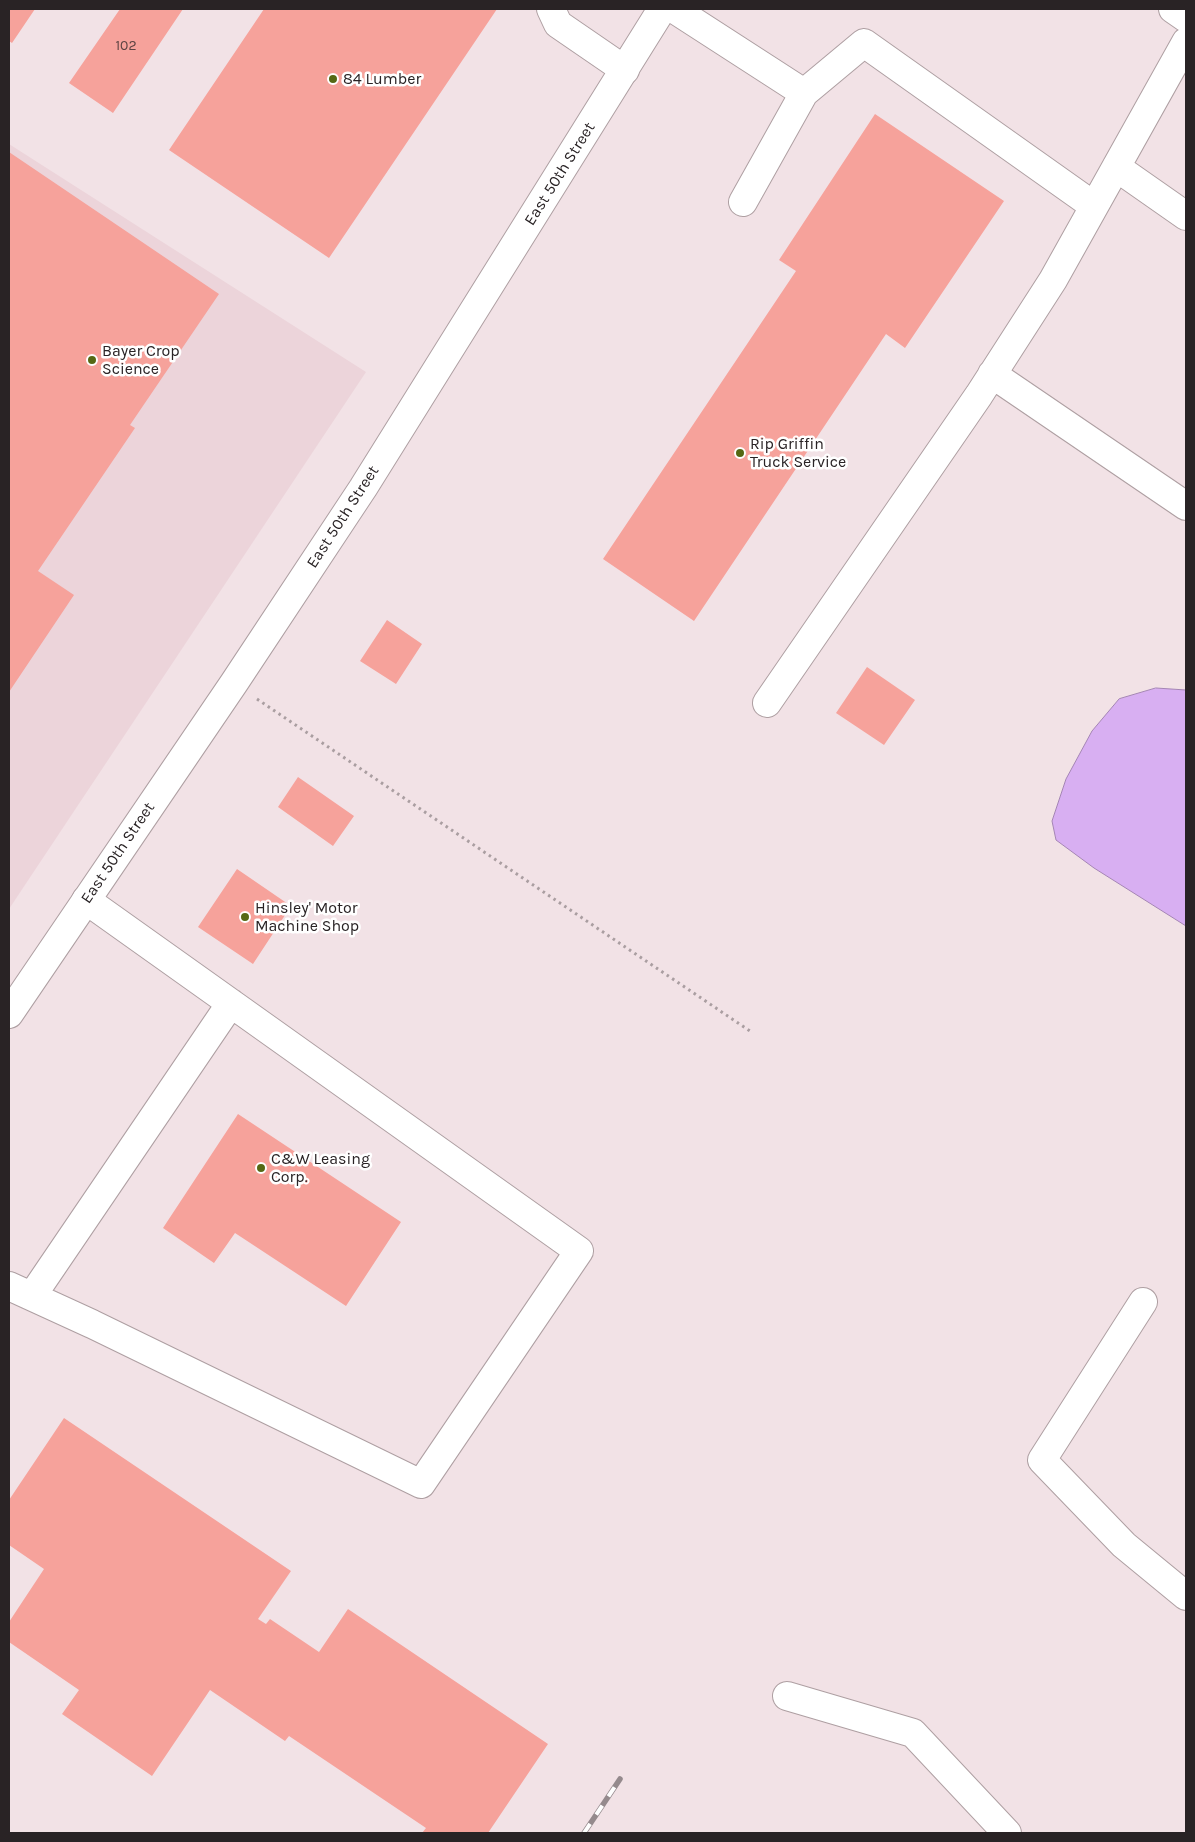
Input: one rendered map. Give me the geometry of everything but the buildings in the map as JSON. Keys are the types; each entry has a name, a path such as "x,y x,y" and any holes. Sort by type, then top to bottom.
{"main road":[{"path":"550,9 558,24 625,70"},
{"name":"East 50th Street","path":"9,1014 234,683 363,488 662,9"},
{"path":"674,9 804,93"},
{"path":"1173,9 1186,18"},
{"path":"767,703 992,374 1053,280 1186,42"},
{"path":"743,202 804,93 864,43 1094,206"},
{"path":"1116,167 1186,216"},
{"path":"992,374 1186,506"},
{"path":"86,900 231,1003 579,1251 421,1484 20,1291 231,1003"},
{"path":"1143,1302 1042,1460 1124,1545 1186,1596"},
{"path":"787,1696 913,1733 1007,1833"}],"path":[{"path":"234,683 750,1031"}],"shaded area":[{"path":"9,144 366,372 9,909"},
{"path":"1156,688 1186,690 1186,926 1094,868 1056,840 1052,821 1066,779 1092,731 1119,699"}],"railway":[{"path":"584,1833 620,1779"}],"place":[{"name":"84 Lumber","path":"333,79"},
{"name":"Bayer Crop Science","path":"92,360"},
{"name":"Rip Griffin Truck Service","path":"740,453"},
{"name":"Hinsley' Motor Machine Shop","path":"245,917"},
{"name":"C&W Leasing Corp.","path":"261,1168"}]}
